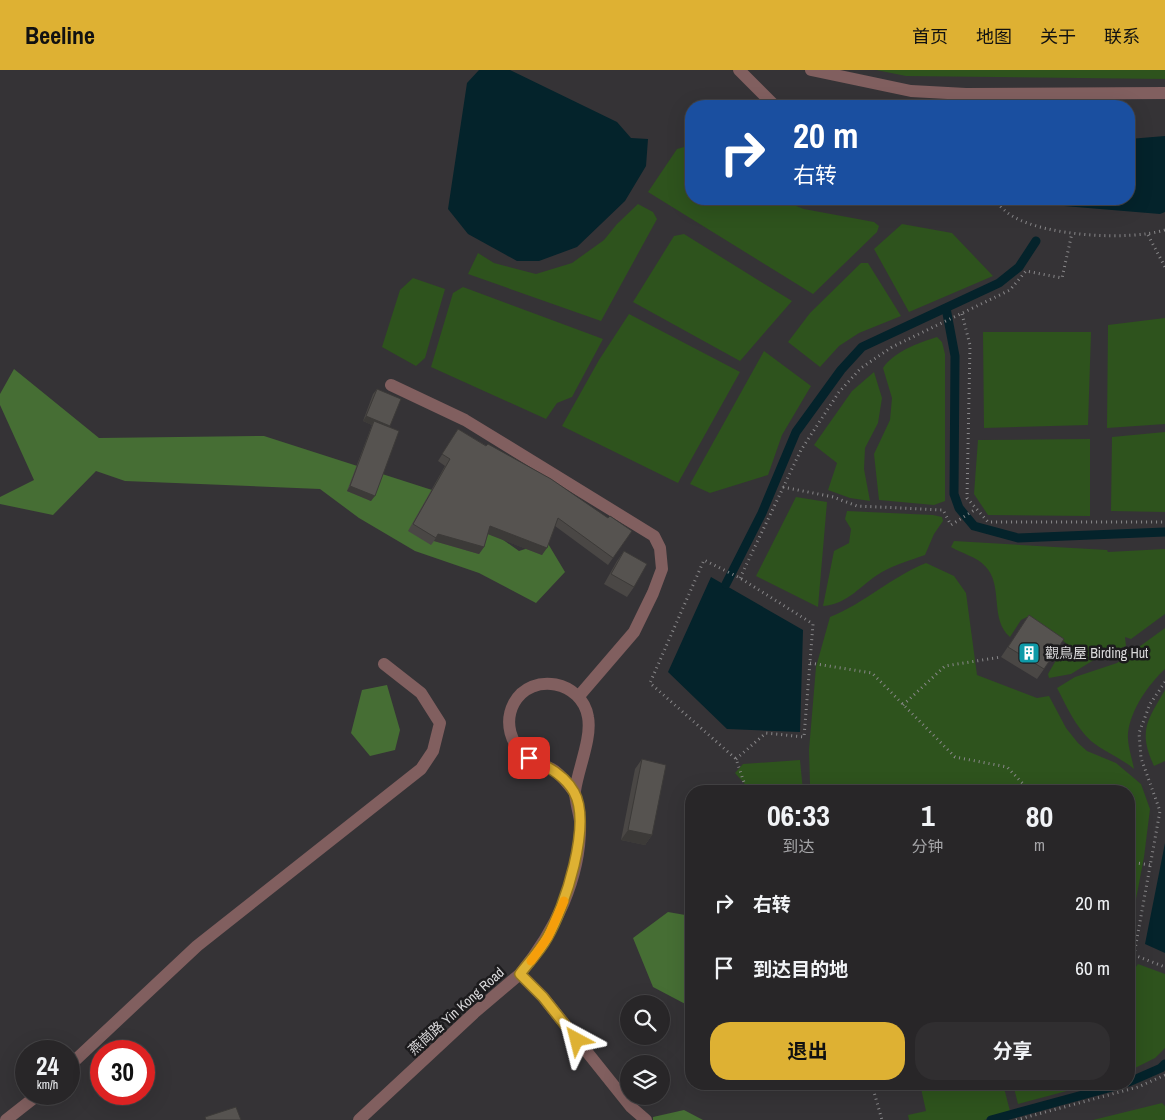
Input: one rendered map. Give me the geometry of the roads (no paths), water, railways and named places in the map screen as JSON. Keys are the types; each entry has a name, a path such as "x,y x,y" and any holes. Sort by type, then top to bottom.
{"street":[{"path":"739,70 769,100"},
{"path":"811,70 911,91 966,94 1165,93"},
{"path":"1017,100 1024,94"},
{"path":"390,385 465,420 654,536 660,548 662,568 653,593 634,632 579,696"},
{"path":"80,1056 197,946 421,768 433,751 440,723 421,693 384,664"},
{"path":"520,974 548,937 562,907 572,873 580,821 575,793 589,726 585,706 579,696 570,688 558,684 536,685 525,690 516,700 509,718 514,742 520,751 555,771 575,793"},
{"name":"燕崗路 Yin Kong Road","path":"359,1120 474,1013 520,974 543,997 631,1107 646,1120"},
{"path":"6,1120 25,1105"}],"water":[{"path":"479,70 510,70 617,122 631,138 648,139 646,166 625,201 577,247 539,261 517,261 468,234 448,209 467,83"},
{"path":"1165,136 1165,212 1160,214 1061,205 1135,205 1135,138"},
{"path":"711,577 803,630 800,732 727,729 668,672"},
{"path":"1165,843 1165,953 1145,944"}],"waterway":[{"path":"726,584 762,513 796,432 841,370 862,347 999,283 1019,267 1036,241"},
{"path":"946,308 955,356 954,494 959,508 974,526 1018,538 1165,532"},
{"path":"1135,1079 1161,1068 1165,1064"},
{"path":"991,1120 1101,1090"}],"place":[{"name":"觀鳥屋 Birding Hut","path":"1029,653"}]}
